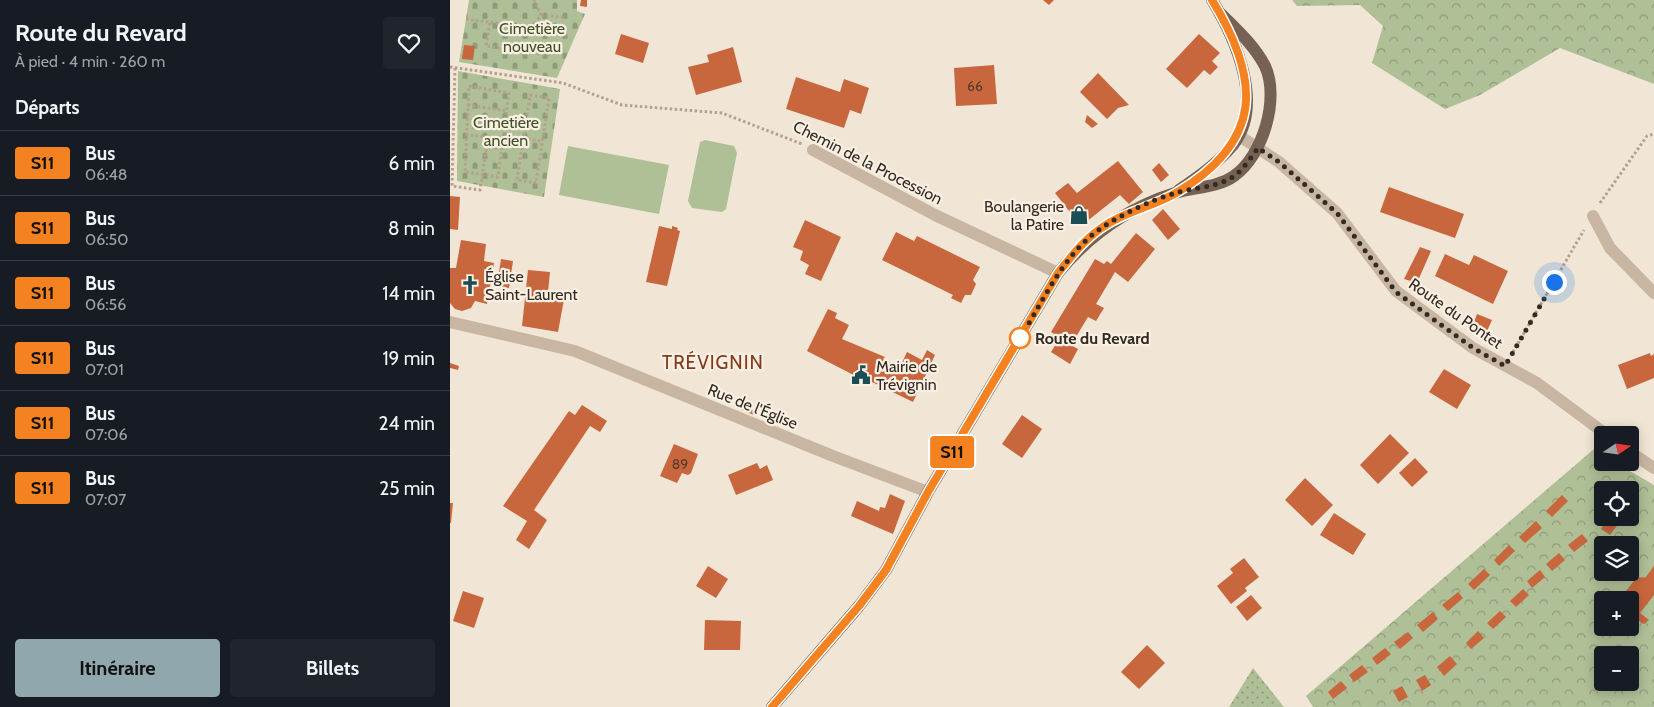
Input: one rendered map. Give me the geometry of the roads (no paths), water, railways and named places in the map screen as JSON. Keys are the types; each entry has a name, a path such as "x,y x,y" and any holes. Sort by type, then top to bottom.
{"main road":[{"path":"1175,193 1222,157 1238,135 1244,114 1244,75 1237,50 1212,0"},
{"path":"772,707 859,606 886,570 928,492 1058,273 1077,249 1100,229 1125,214 1175,193 1208,186 1233,177 1245,166 1258,148 1268,115 1269,88 1266,68 1257,52 1220,14"}],"street":[{"name":"Route du Pontet","path":"1238,135 1279,162 1337,213 1396,292 1473,348 1537,383 1595,426"},
{"name":"Chemin de la Procession","path":"813,150 934,215 1058,273"},
{"path":"1593,216 1610,248 1654,293"},
{"name":"Rue de l'Église","path":"450,322 582,353 833,456 928,492"},
{"path":"1639,458 1654,468"}],"place":[{"name":"Boulangerie la Patire","path":"1079,215"},
{"name":"Église Saint-Laurent","path":"470,285"},
{"name":"Route du Revard","path":"1020,338"},
{"name":"Mairie de Trévignin","path":"861,375"}],"district":[{"name":"TRÉVIGNIN","path":"713,362"}],"park label":[{"name":"Cimetière nouveau","path":"532,37"},
{"name":"Cimetière ancien","path":"506,131"}]}
